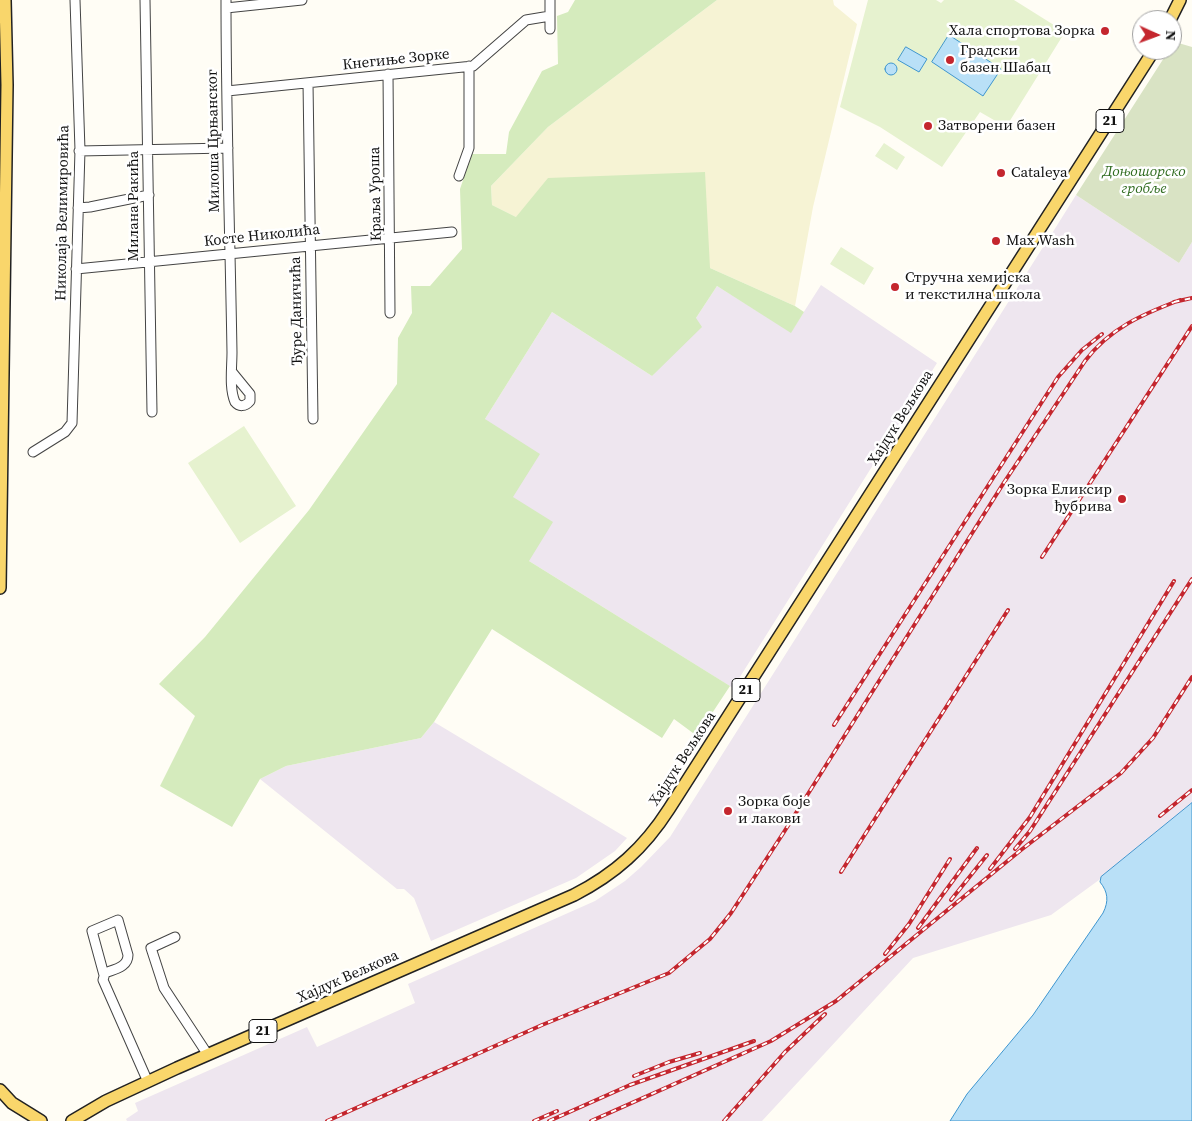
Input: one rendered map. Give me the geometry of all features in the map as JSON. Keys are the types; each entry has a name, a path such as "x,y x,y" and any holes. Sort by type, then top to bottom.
{"main road":[{"path":"0,588 9,2"},
{"name":"Хајдук Вељкова","path":"72,1121 106,1101 148,1082 574,895 613,872 640,848 669,809 1148,60"},
{"path":"0,1090 12,1103 41,1121"}],"street":[{"name":"Николаја Велимировића","path":"33,452 71,426 80,151 75,0"},
{"name":"Милана Ракића","path":"145,0 152,412"},
{"path":"226,4 302,0"},
{"path":"550,0 550,29"},
{"name":"Милоша Црњанског","path":"226,4 232,372"},
{"name":"Кнегиње Зорке","path":"227,91 469,66 478,63 526,20 550,16"},
{"path":"459,176 469,148 469,66"},
{"name":"Краља Уроша","path":"388,74 390,313"},
{"name":"Ђуре Даничића","path":"308,83 313,419"},
{"path":"80,151 228,148"},
{"path":"78,208 149,195"},
{"name":"Косте Николића","path":"76,269 452,232"},
{"path":"104,975 124,966 128,961 118,920 92,931 104,975 104,984 148,1082"},
{"path":"175,937 151,948 156,969 164,988 208,1055"}],"shaded area":[{"path":"717,0 833,0 834,5 857,24 813,207 795,306 710,268 516,217 492,205 491,186 548,127"},
{"path":"1076,195 1179,263 1192,242 1192,803 1099,880 1051,915 913,958 762,1121 127,1121 126,1119 138,1111 135,1103 307,1027 317,1047 415,1003 408,984 595,901 625,881 641,867 670,837 1045,244 1052,249 1057,241 1051,235"},
{"path":"821,285 937,363 733,688 529,561 513,497 485,419 552,312 652,376 696,318 717,286 791,332"},
{"path":"434,722 627,838 615,851 576,878 431,941 414,898 404,889 397,889 260,779 286,766 421,738"}],"green space":[{"path":"575,0 717,0 548,127 491,186 492,205 516,217 548,178 705,172 710,268 795,306 804,312 791,333 717,286 696,318 702,327 652,376 552,312 485,419 540,454 513,497 553,522 529,561 730,686 697,736 674,719 662,738 492,629 434,722 421,738 286,766 260,779 232,827 160,786 195,716 159,684 205,637 309,510 397,384 398,338 412,313 411,286 430,286 462,249 460,189 472,154 506,154 509,132 542,71 558,64 557,16 568,12"},
{"name":"Градски базен Шабац","path":"868,0 936,0 941,3 944,0 1014,0 1065,32 1006,127 980,112 942,167 880,127 840,107"},
{"name":"Доњошорско гробље","path":"1182,44 1192,47 1192,242 1179,263 1076,195 1163,60 1182,60"},
{"path":"884,143 905,157 897,170 875,156"},
{"path":"841,247 874,268 864,285 830,264"},
{"path":"244,426 296,506 240,543 188,463"}],"water":[{"path":"949,35 1001,69 983,96 932,62"},
{"path":"906,47 927,59 919,72 898,60"},
{"path":"889,63 893,63 897,69 893,75 889,75 885,71 885,67"},
{"path":"1192,803 1192,1121 950,1121 967,1094 1033,1015 1103,913 1107,897 1105,889 1100,882 1101,877"}],"railway":[{"path":"1174,302 1192,298"},
{"path":"327,1121 542,1025 669,973 710,939 731,913 784,832 1003,484 1085,361 1105,340 1128,323 1180,300"},
{"path":"1042,557 1192,326"},
{"path":"834,725 1058,377 1082,350 1102,334"},
{"path":"1015,849 1030,831 1192,579"},
{"path":"990,869 1030,817 1174,581"},
{"path":"841,872 1008,610"},
{"path":"591,1121 771,1041 836,1001 1021,850 1121,773 1153,738 1192,677"},
{"path":"1160,816 1192,790"},
{"path":"918,928 977,848"},
{"path":"951,900 987,855"},
{"path":"885,954 909,924 950,859"},
{"path":"724,1121 785,1052 825,1014"},
{"path":"549,1121 630,1085 754,1041"},
{"path":"634,1076 669,1062 700,1053"},
{"path":"534,1121 557,1111"}],"place":[{"name":"Хала спортова Зорка","path":"1105,31"},
{"name":"Градски базен Шабац","path":"950,60"},
{"name":"Затворени базен","path":"928,126"},
{"name":"Cataleya","path":"1001,173"},
{"name":"Max Wash","path":"996,241"},
{"name":"Стручна хемијска и текстилна школа","path":"895,287"},
{"name":"Зорка Еликсир ђубрива","path":"1122,499"},
{"name":"Зорка боје и лакови","path":"728,811"}]}
